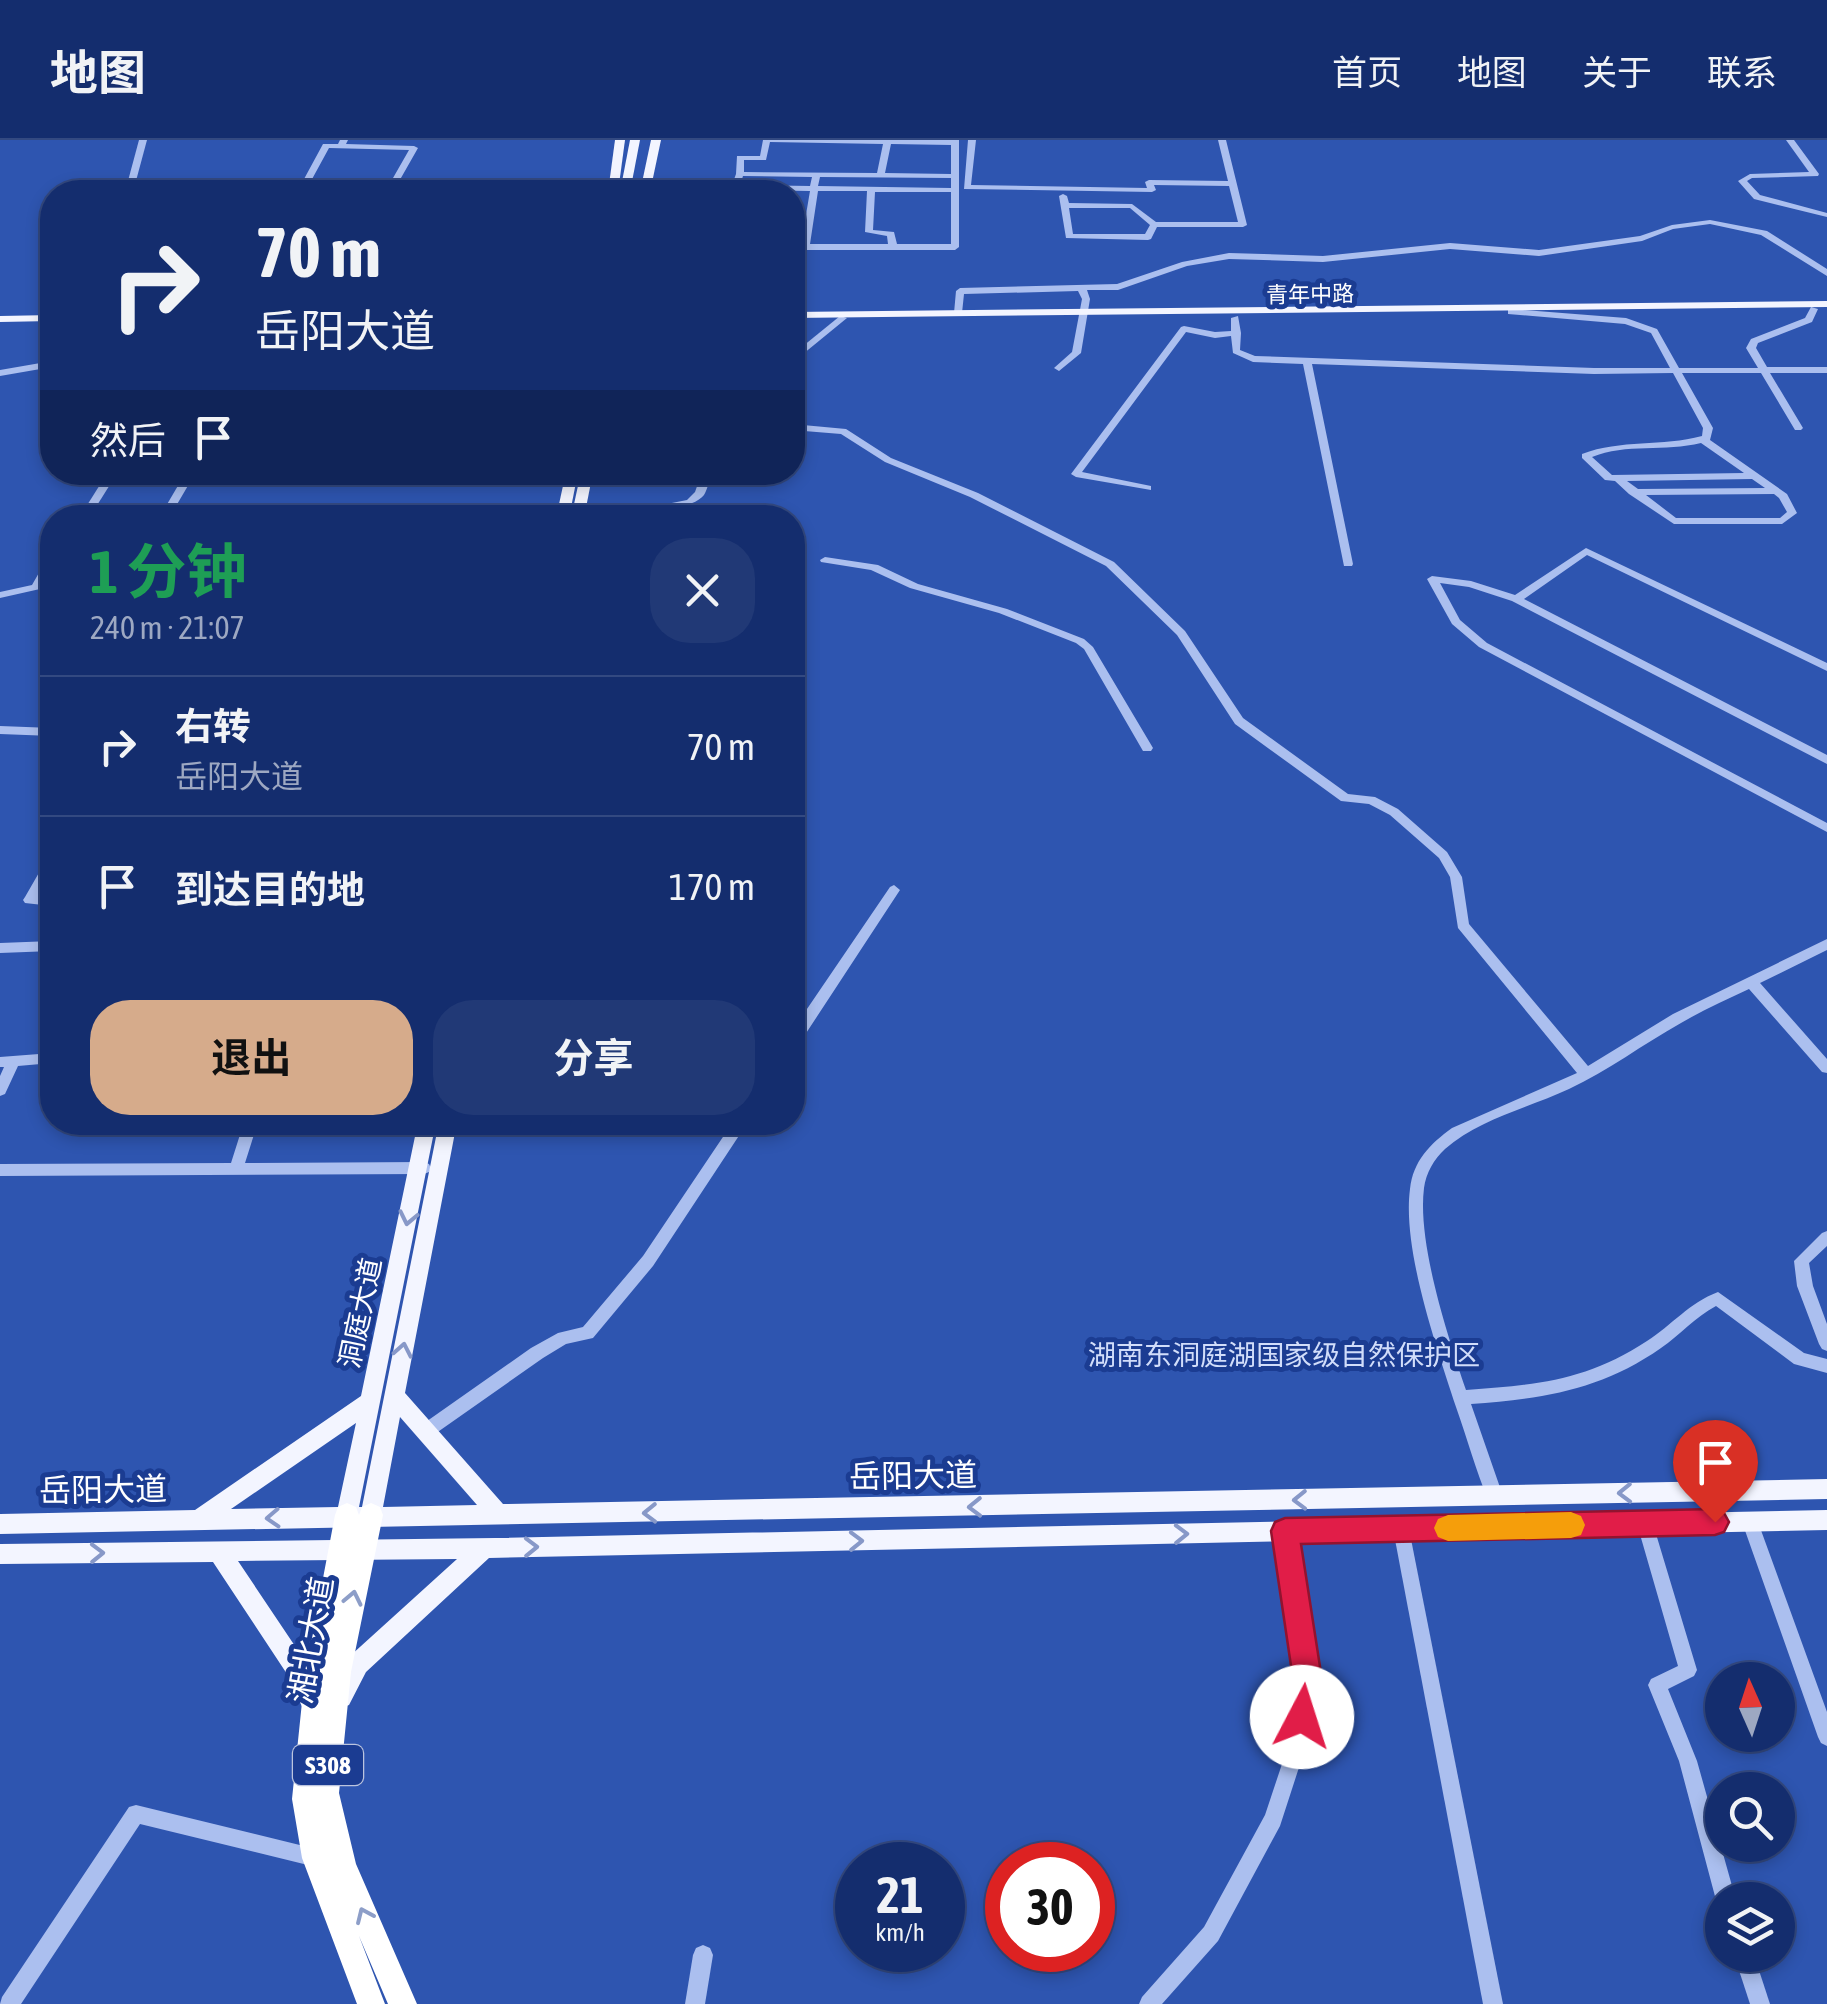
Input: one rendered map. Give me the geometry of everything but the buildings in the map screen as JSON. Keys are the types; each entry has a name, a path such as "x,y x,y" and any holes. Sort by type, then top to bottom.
{"highway":[{"name":"湘北大道","path":"359,1515 305,1799 316,1858 371,2004"},
{"name":"湘北大道","path":"324,1709 326,1793 343,1865 403,2004"}],"main road":[{"path":"615,180 620,140"},
{"path":"629,180 635,140"},
{"path":"632,180 646,140"},
{"path":"647,180 656,140"},
{"path":"805,316 1824,306"},
{"name":"青年中路","path":"805,317 1824,306"},
{"path":"0,322 40,322"},
{"name":"洞庭大道","path":"359,1515 394,1395 429,1168 428,1135"},
{"name":"洞庭大道","path":"359,1515 369,1402 429,1168 443,1135"},
{"path":"394,1395 500,1516"},
{"path":"196,1522 369,1402"},
{"name":"岳阳大道","path":"0,1524 1827,1488"},
{"path":"0,1554 485,1548 1827,1520"},
{"path":"218,1550 324,1709 358,1664 485,1548"}],"street":[{"path":"132,180 142,140"},
{"path":"972,140 968,188 1152,190 1150,182 1233,184"},
{"path":"1064,204 1132,206 1154,224 1243,226 1222,140"},
{"path":"1790,140 1815,174 1750,176 1742,182 1757,197 1827,215"},
{"path":"738,180 740,158 763,158 767,142 955,142 955,246 806,247 816,175"},
{"path":"308,180 326,146 342,143 414,148 396,180"},
{"path":"881,175 887,144"},
{"path":"740,174 955,176"},
{"path":"805,188 955,190"},
{"path":"872,189 869,232 891,234 893,247"},
{"path":"1062,189 1069,236 1148,237 1154,224"},
{"path":"958,313 960,291 1118,287 1185,264 1229,256 1342,259 1450,246 1539,253 1642,238 1672,226 1710,222 1764,234 1827,273"},
{"path":"1059,368 1076,353 1083,314 1082,290"},
{"path":"1798,428 1752,348 1754,341 1809,320 1824,306"},
{"path":"1511,312 1626,321 1654,331 1708,428 1703,440"},
{"path":"805,349 843,318"},
{"path":"1235,318 1236,352 1253,359 1594,371 1827,370"},
{"path":"1147,488 1076,474 1184,329 1215,336 1237,333"},
{"path":"1307,361 1348,564"},
{"path":"0,374 40,366"},
{"path":"805,428 843,430 888,460 974,495 1110,564 1180,633 1239,722 1346,798 1371,800 1394,812 1443,855 1456,877 1464,925 1586,1074"},
{"path":"1617,478 1674,521 1782,520 1792,513 1775,491 1754,476 1703,440 1585,456 1608,478 1754,476"},
{"path":"683,505 700,493 703,485"},
{"path":"1633,492 1775,491"},
{"path":"1516,599 1586,551 1827,667"},
{"path":"825,560 874,567 914,586 1004,611 1080,641 1147,748"},
{"path":"0,596 36,587 40,580"},
{"path":"1827,760 1516,599 1470,584 1432,580 1456,622 1483,645 1827,828"},
{"path":"0,730 40,732"},
{"path":"40,882 30,900 40,901"},
{"path":"805,1024 894,890"},
{"path":"1495,1496 1417,1246 1413,1198 1426,1159 1472,1123 1565,1087 1750,981 1827,944"},
{"path":"0,948 40,946"},
{"path":"1750,981 1827,1068"},
{"path":"0,1090 6,1062 40,1059"},
{"path":"236,1169 246,1135"},
{"path":"426,1431 537,1352 563,1338 588,1333 648,1261 732,1135"},
{"path":"0,1170 429,1168"},
{"path":"1827,1237 1801,1260 1805,1286 1827,1344"},
{"path":"1463,1397 1550,1392 1582,1385 1653,1345 1702,1304 1718,1299 1800,1358 1827,1366"},
{"path":"1750,1522 1827,1736"},
{"path":"1645,1524 1688,1670 1657,1684 1688,1761 1721,1882"},
{"path":"1401,1529 1494,2004"},
{"path":"1148,2004 1211,1934 1273,1819 1295,1752 1308,1686 1285,1531"},
{"path":"9,2004 136,1814 316,1858"},
{"path":"695,2004 702,1954"},
{"path":"1750,1972 1760,2004"}],"green space":[{"name":"湖南东洞庭湖国家级自然保护区","path":"0,140 1827,140 1827,2004 0,2004"}],"slow traffic":[{"path":"1448,1528 1571,1525"}],"route":[{"path":"1302,1717 1308,1686 1285,1531 1715,1522"}]}
